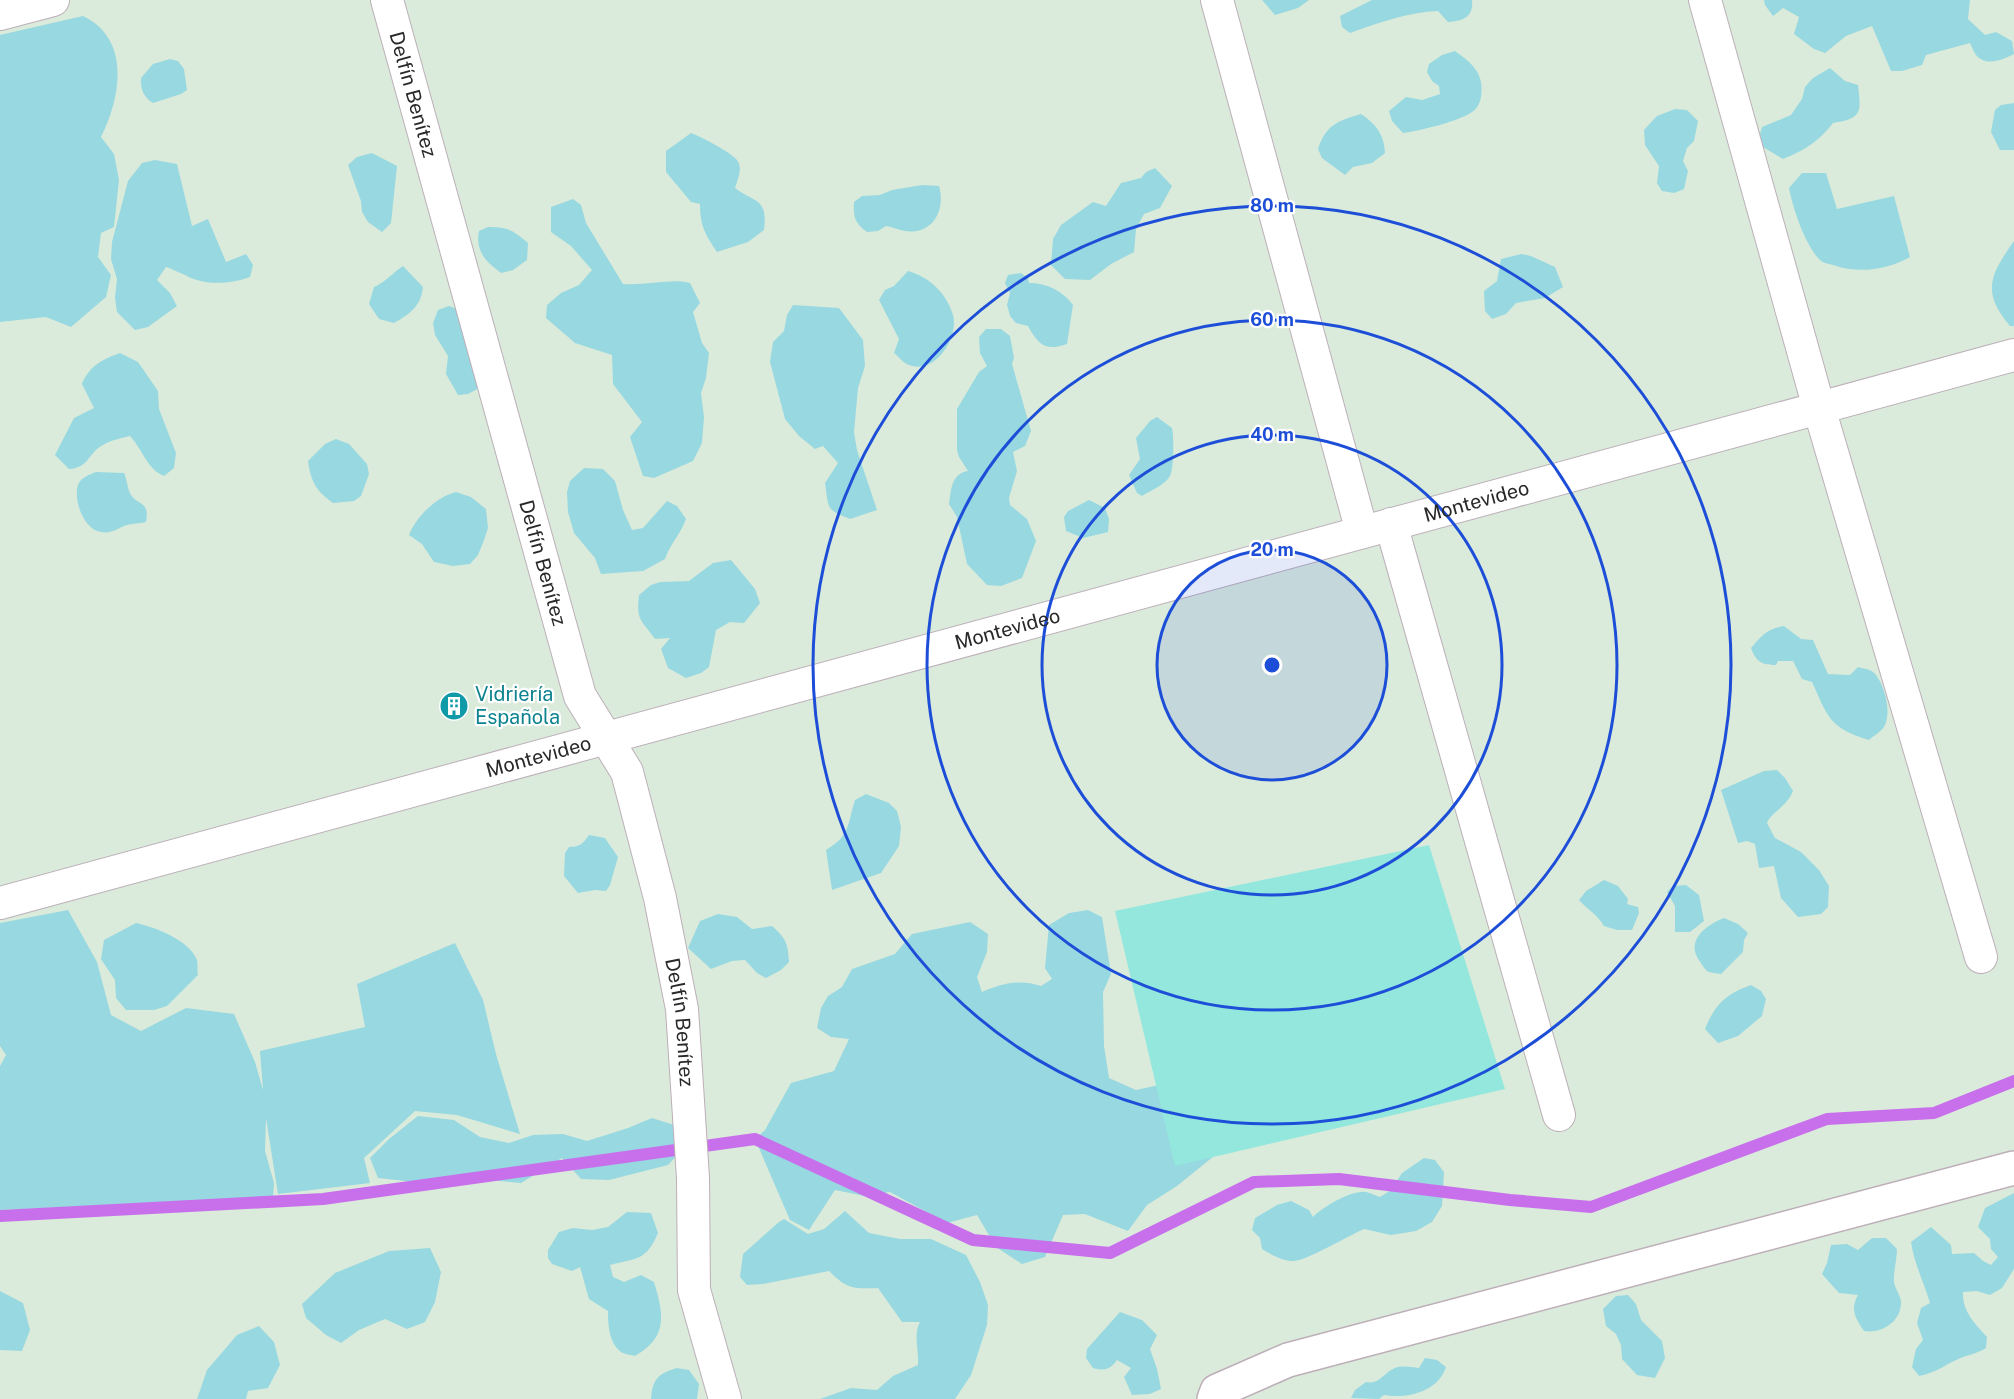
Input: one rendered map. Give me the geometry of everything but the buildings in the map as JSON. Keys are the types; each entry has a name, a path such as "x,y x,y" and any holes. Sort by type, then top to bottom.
{"street":[{"path":"0,14 53,0"},
{"name":"Delfín Benítez","path":"387,0 579,696 627,772 660,898 682,1010 693,1178 694,1290 725,1399"},
{"path":"1216,0 1559,1114"},
{"path":"1705,0 1819,408 1982,957"},
{"name":"Montevideo","path":"0,903 2014,355"},
{"path":"1214,1399 1217,1391 1288,1360 2014,1168"}],"shaded area":[{"path":"1262,0 1309,0 1298,8 1275,15"},
{"path":"1372,0 1472,0 1472,6 1469,14 1463,19 1448,22 1438,11 1405,16 1350,33 1342,27 1340,16"},
{"path":"1764,0 1970,0 1968,19 1985,35 1996,32 2012,41 2014,54 1996,61 1986,61 1977,56 1970,43 1926,55 1922,65 1902,71 1891,71 1872,26 1846,36 1825,53 1814,49 1794,34 1799,17 1783,8 1773,16"},
{"path":"83,16 98,26 109,39 118,70 113,104 101,137 114,154 119,180 114,227 101,233 98,257 111,275 106,297 71,327 46,317 0,322 0,35"},
{"path":"1455,51 1472,65 1479,76 1482,89 1478,106 1458,119 1403,133 1392,121 1389,111 1406,97 1422,100 1440,94 1439,86 1432,81 1427,72 1429,64 1442,55"},
{"path":"170,59 178,61 184,69 187,90 153,103 143,93 141,78 153,64"},
{"path":"1830,68 1845,81 1858,85 1860,102 1855,116 1833,123 1811,145 1783,159 1763,147 1760,134 1762,127 1791,115 1802,99 1805,87 1813,78"},
{"path":"2014,103 2014,150 2000,150 1991,132 1995,110 2001,105"},
{"path":"1675,109 1687,110 1698,121 1694,141 1687,148 1683,161 1688,171 1684,189 1674,193 1662,191 1657,183 1659,166 1645,145 1644,130 1657,116"},
{"path":"1361,114 1378,130 1383,140 1385,153 1372,163 1353,167 1345,175 1322,158 1318,149 1325,134 1333,125"},
{"path":"691,133 723,149 739,163 739,177 735,188 754,199 762,207 765,220 764,230 748,242 717,252 704,230 700,204 691,202 666,172 666,151"},
{"path":"372,153 397,166 391,223 382,232 368,222 362,212 361,201 348,165 357,157"},
{"path":"155,160 177,164 192,226 208,219 226,262 246,254 253,265 250,277 217,283 203,282 166,267 157,280 170,293 177,306 148,327 135,330 117,312 115,298 117,279 111,259 112,242 128,181 142,163"},
{"path":"1155,168 1172,186 1160,208 1144,214 1136,229 1134,252 1111,264 1090,280 1065,279 1051,265 1053,239 1061,225 1093,202 1106,206 1121,183 1141,178 1146,172"},
{"path":"1802,173 1826,173 1837,209 1894,196 1910,257 1882,268 1862,270 1843,268 1821,261 1805,236 1789,188"},
{"path":"922,185 939,186 941,195 939,212 930,225 915,231 886,226 878,231 867,232 857,223 854,202 862,196 880,195 892,190"},
{"path":"573,199 581,205 586,223 623,284 676,281 690,283 700,303 693,312 702,343 709,353 706,378 701,393 704,417 702,443 693,461 654,478 643,476 630,437 642,422 613,384 612,355 575,343 546,318 547,305 561,293 579,285 592,270 571,246 551,232 551,207"},
{"path":"488,227 514,232 528,243 527,260 513,270 501,273 496,269 486,260 480,250 479,231"},
{"path":"2014,241 2014,326 2010,326 1995,303 1992,284 1999,264"},
{"path":"1521,254 1555,267 1563,287 1545,298 1516,303 1506,314 1492,319 1485,311 1484,291 1497,281 1501,259"},
{"path":"403,266 423,287 420,299 410,313 394,323 379,319 369,304 374,287"},
{"path":"908,271 930,281 946,299 953,315 954,324 949,344 936,360 919,367 907,364 894,353 899,339 879,300 885,290 894,286"},
{"path":"1021,273 1028,278 1029,283 1042,284 1054,289 1073,305 1067,344 1053,347 1043,345 1035,338 1028,326 1016,323 1010,316 1007,305 1010,293 1005,283 1008,275"},
{"path":"793,305 839,308 863,340 865,366 858,388 854,432 857,450 877,510 850,519 832,510 828,503 825,483 838,463 823,446 815,449 799,436 785,419 770,362 773,342 784,331 787,315"},
{"path":"449,306 457,309 483,386 468,394 458,395 446,374 448,356 435,335 433,323 438,310"},
{"path":"986,329 1001,329 1010,336 1014,358 1012,364 1031,431 1025,446 1013,452 1017,471 1009,498 1010,505 1027,519 1036,541 1022,578 1001,586 987,585 967,564 957,517 949,504 955,479 962,472 968,471 957,450 957,409 979,372 987,366 980,353 979,337"},
{"path":"120,353 138,362 158,391 159,409 176,453 174,468 164,476 153,469 130,436 103,445 85,463 76,468 69,469 55,455 74,418 94,408 82,384 88,372 97,364"},
{"path":"1157,417 1172,428 1171,472 1165,482 1142,496 1137,493 1129,475 1140,459 1136,438 1150,421"},
{"path":"336,439 349,444 367,464 369,474 361,496 354,501 333,503 318,490 311,475 308,461 325,444"},
{"path":"584,468 603,469 615,481 623,510 632,530 643,528 667,501 677,506 686,519 665,559 643,571 601,574 595,558 574,533 568,512 567,492 570,481"},
{"path":"96,472 124,473 130,493 145,506 146,522 127,525 109,532 101,532 90,526 81,513 77,491 81,480"},
{"path":"456,492 471,497 486,509 488,528 478,555 470,564 453,566 434,562 422,544 409,535 416,521 434,503"},
{"path":"1089,500 1105,508 1109,519 1108,532 1083,538 1066,531 1064,517 1068,511"},
{"path":"731,560 755,589 760,603 744,623 730,622 716,630 709,667 701,673 686,678 668,668 661,649 670,638 655,639 643,623 638,610 639,595 651,585 660,582 689,581 713,563"},
{"path":"1784,626 1801,639 1813,640 1828,674 1850,675 1858,667 1874,673 1882,686 1887,708 1886,721 1881,731 1869,740 1845,731 1832,720 1812,682 1802,679 1793,661 1778,661 1776,665 1771,665 1757,660 1751,648 1765,633"},
{"path":"1777,770 1793,791 1767,823 1775,838 1801,852 1819,870 1829,886 1828,907 1821,914 1798,917 1781,898 1774,866 1759,868 1755,844 1747,841 1738,843 1721,790 1764,771"},
{"path":"866,794 889,803 897,811 901,827 899,846 881,873 832,890 826,850 840,839 847,829 855,800"},
{"path":"589,835 605,838 618,857 606,891 578,893 564,876 565,853 569,847 583,843"},
{"path":"1429,845 1505,1089 1175,1166 1115,911"},
{"path":"1604,880 1618,886 1628,899 1627,904 1638,907 1639,913 1632,930 1617,930 1604,926 1579,900 1586,891"},
{"path":"1686,885 1699,895 1704,921 1690,932 1675,932 1675,906 1667,892 1673,886"},
{"path":"68,910 97,962 111,1015 141,1031 186,1008 234,1014 255,1062 263,1090 260,1051 365,1027 357,984 455,943 483,1000 496,1054 520,1134 457,1115 415,1111 364,1158 370,1183 278,1194 266,1118 265,1151 274,1183 273,1198 0,1210 0,1066 6,1055 0,1046 0,923"},
{"path":"1088,910 1102,917 1111,974 1103,992 1104,1046 1109,1078 1136,1090 1164,1084 1224,1148 1177,1186 1147,1205 1128,1231 1085,1214 1063,1215 1045,1257 1022,1264 996,1247 977,1215 947,1223 890,1192 865,1196 835,1190 809,1230 790,1220 755,1139 765,1130 791,1083 834,1071 849,1039 831,1037 817,1028 821,1008 828,996 842,987 852,969 895,954 912,934 970,922 988,934 987,952 977,977 982,992 1011,983 1041,986 1052,979 1045,968 1049,925 1069,913"},
{"path":"718,914 737,917 752,929 772,926 785,942 789,962 781,970 766,978 757,973 745,960 732,961 711,969 688,948 700,921"},
{"path":"1724,918 1738,924 1748,933 1744,940 1743,952 1721,974 1712,973 1707,971 1696,955 1696,942 1703,930"},
{"path":"136,923 171,936 187,946 197,960 198,975 167,1006 154,1010 126,1010 116,998 115,980 101,959 104,940"},
{"path":"1751,985 1761,991 1766,999 1762,1016 1738,1036 1718,1043 1705,1029 1713,1013 1728,996"},
{"path":"418,1116 454,1120 480,1137 509,1143 533,1135 563,1134 587,1141 652,1118 674,1125 682,1150 668,1165 609,1180 581,1179 562,1158 521,1183 491,1180 414,1182 378,1178 370,1158"},
{"path":"1424,1158 1435,1160 1444,1172 1442,1206 1432,1222 1416,1231 1391,1235 1364,1229 1300,1260 1290,1261 1262,1249 1260,1238 1252,1230 1255,1218 1277,1205 1291,1201 1309,1210 1313,1217 1345,1196 1366,1192 1380,1197 1391,1190 1402,1173"},
{"path":"2014,1193 2014,1269 2002,1288 1990,1295 1977,1291 1963,1292 1967,1311 1987,1337 1986,1348 1957,1359 1931,1373 1919,1376 1912,1367 1916,1349 1923,1340 1917,1323 1921,1308 1930,1303 1911,1242 1931,1227 1951,1245 1952,1254 1974,1253 1991,1265 1998,1257 1991,1249 1990,1239 1978,1227 1985,1208"},
{"path":"845,1211 869,1233 900,1239 931,1239 966,1255 980,1282 988,1305 987,1325 971,1375 955,1399 820,1399 851,1388 877,1390 893,1376 918,1365 917,1337 920,1322 902,1322 878,1288 851,1287 829,1271 763,1284 747,1285 740,1277 743,1254 779,1222 784,1219 808,1234 824,1229"},
{"path":"627,1212 651,1213 658,1233 645,1254 610,1265 613,1277 624,1282 641,1275 654,1282 660,1305 661,1324 653,1341 635,1356 621,1352 614,1344 609,1328 608,1311 589,1299 580,1267 572,1271 552,1264 548,1258 548,1250 559,1232 573,1228 592,1230 608,1227"},
{"path":"1872,1238 1886,1238 1897,1249 1894,1282 1901,1304 1897,1317 1888,1326 1876,1331 1864,1331 1854,1309 1858,1295 1839,1293 1822,1274 1831,1245 1847,1244 1858,1250"},
{"path":"430,1248 441,1272 435,1302 425,1322 407,1329 385,1319 359,1330 341,1343 326,1335 306,1318 302,1304 335,1273 389,1251"},
{"path":"0,1291 23,1303 30,1330 22,1351 0,1350"},
{"path":"1628,1295 1636,1304 1641,1320 1662,1341 1665,1358 1655,1378 1637,1375 1622,1359 1621,1345 1616,1334 1606,1326 1603,1309 1616,1296"},
{"path":"1120,1312 1142,1320 1157,1335 1150,1349 1161,1389 1150,1394 1132,1395 1124,1377 1131,1368 1117,1360 1109,1368 1100,1369 1093,1368 1086,1358 1087,1349"},
{"path":"259,1326 274,1342 280,1365 268,1388 248,1391 246,1399 197,1399 207,1370 237,1335"},
{"path":"1425,1358 1437,1360 1446,1367 1442,1376 1429,1388 1402,1396 1384,1395 1379,1399 1351,1398 1355,1390 1366,1382 1375,1382 1397,1367 1419,1368"},
{"path":"677,1368 689,1370 699,1384 697,1399 651,1399 653,1386 658,1378 665,1372"}],"waterway":[{"path":"0,1216 323,1199 755,1139 973,1240 1110,1253 1254,1182 1339,1179 1510,1200 1591,1207 1827,1119 1934,1113 2014,1081"}],"place":[{"name":"Vidriería Española","path":"454,706"}]}
